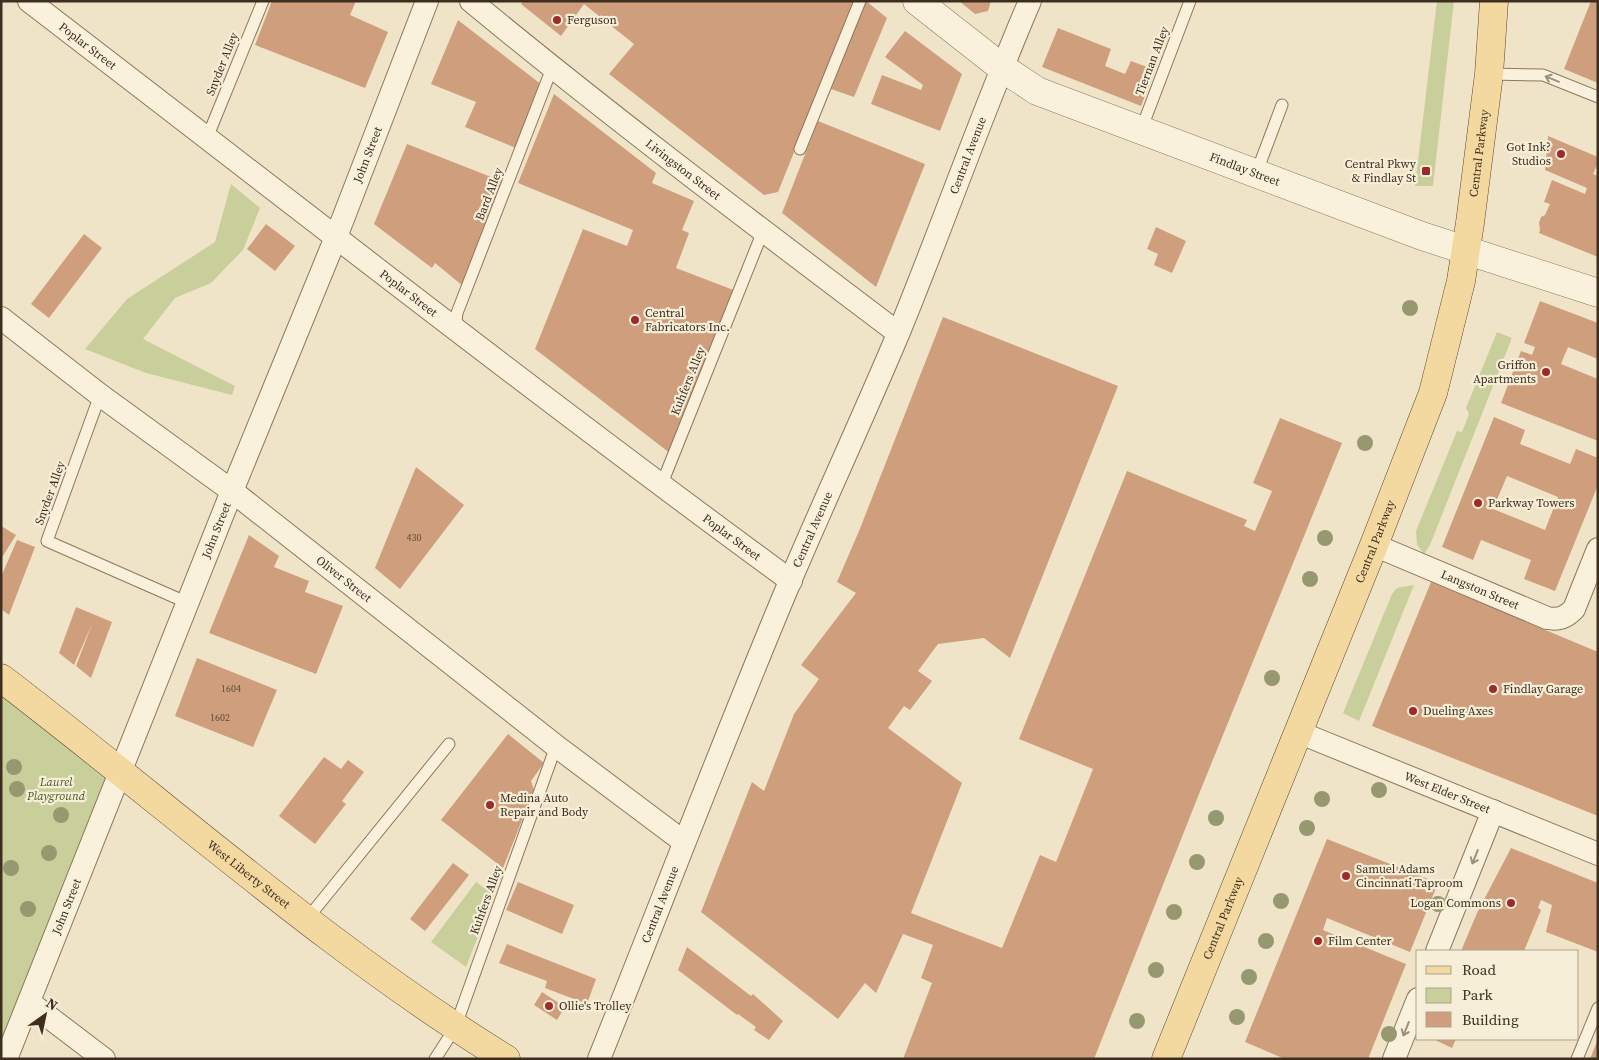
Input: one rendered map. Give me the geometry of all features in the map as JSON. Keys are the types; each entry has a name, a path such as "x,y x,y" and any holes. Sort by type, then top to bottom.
{"main road":[{"name":"Central Parkway","path":"1166,1059 1374,545 1433,394 1461,280 1466,251 1489,74 1494,1"},
{"name":"West Liberty Street","path":"1,678 306,921 455,1028 506,1059"}],"street":[{"name":"Poplar Street","path":"29,1 455,331 791,581"},
{"name":"John Street","path":"6,1059 232,491 336,237 427,1"},
{"name":"Livingston Street","path":"471,1 552,68 898,333"},
{"name":"Findlay Street","path":"917,1 1002,68 1036,91 1422,236 1598,293"},
{"name":"Central Avenue","path":"599,1059 684,842 791,581 898,333 1030,1"},
{"name":"Oliver Street","path":"1,318 100,395 232,491 556,746 684,842"},
{"name":"Langston Street","path":"1374,545 1547,618 1558,620 1574,609 1598,549"},
{"name":"West Elder Street","path":"1298,732 1598,854"},
{"path":"1437,950 1492,811"},
{"path":"29,1002 104,1059"},
{"path":"1394,1059 1416,1004"}],"lane":[{"name":"Snyder Alley","path":"206,138 263,1"},
{"path":"800,149 860,1"},
{"name":"Tiernan Alley","path":"1141,130 1190,1"},
{"name":"Bard Alley","path":"455,331 457,313 552,68"},
{"path":"1489,74 1543,75 1598,97"},
{"path":"1256,174 1282,105"},
{"name":"Kuhfers Alley","path":"661,486 763,231"},
{"name":"Snyder Alley","path":"100,395 47,541 188,603"},
{"path":"306,921 449,744"},
{"name":"Kuhfers Alley","path":"435,1059 455,1028 556,746"},
{"path":"1578,1059 1598,1008"}],"green space":[{"path":"1437,1 1454,1 1433,186 1415,186"},
{"path":"231,184 260,208 243,250 211,283 175,298 143,339 235,386 232,395 146,373 85,349 127,299 215,242"},
{"path":"1497,332 1512,338 1430,545 1424,554 1417,545 1416,531 1457,431 1462,432 1469,414 1466,408"},
{"path":"1414,585 1359,721 1343,713 1392,594 1397,588"},
{"name":"Laurel Playground","path":"1,678 121,772 1,1059"},
{"path":"476,882 494,895 466,967 431,942"}],"building":[{"path":"272,1 356,1 350,15 388,32 365,88 255,45"},
{"path":"523,1 855,1 778,192 764,195 609,74 634,44 584,4 561,36 521,4"},
{"path":"866,1 887,18 854,97 831,89"},
{"path":"959,1 991,1 988,11 975,14"},
{"path":"1591,1 1598,1 1598,83 1564,69"},
{"path":"458,20 542,85 516,148 465,127 476,102 431,84"},
{"path":"1058,28 1111,49 1105,66 1125,74 1131,61 1155,70 1141,106 1042,67"},
{"path":"905,31 962,74 940,131 871,104 882,75 921,90 923,85 885,57"},
{"name":"Central Fabricators Inc.","path":"554,94 656,173 652,183 694,201 682,230 689,233 676,268 736,291 671,454 535,349 583,229 627,246 633,230 518,183"},
{"path":"818,121 925,164 876,287 782,213"},
{"path":"1548,136 1598,157 1598,163 1593,174 1598,176 1598,257 1539,233 1541,217 1545,215 1550,204 1544,202 1552,180 1585,194 1587,188 1545,170"},
{"path":"407,144 504,182 463,286 435,263 432,268 374,224"},
{"path":"266,224 295,246 275,271 247,249"},
{"path":"1156,227 1186,241 1172,273 1154,265 1158,254 1147,249"},
{"path":"84,234 102,248 49,318 31,304"},
{"name":"Griffon Apartments","path":"1540,301 1598,323 1598,359 1568,347 1561,364 1598,379 1598,441 1501,403 1521,351 1532,355 1535,347 1524,343"},
{"path":"943,317 1118,386 1010,658 984,638 938,644 918,671 932,681 910,710 904,706 888,728 962,783 911,913 1002,948 1040,855 1056,862 1093,769 1019,739 1127,471 1247,520 1244,526 1255,531 1272,491 1253,483 1280,418 1342,443 1201,789 1094,1059 903,1059 932,983 921,978 933,945 903,934 876,993 865,983 838,1019 701,912 752,782 764,791 794,714 819,679 801,665 856,593 837,582"},
{"name":"Parkway Towers","path":"1494,417 1525,430 1520,444 1570,464 1576,449 1598,458 1598,485 1555,591 1524,579 1531,560 1481,540 1473,560 1442,547","holes":["1507,476 1558,497 1545,530 1493,509"]},
{"path":"416,467 464,505 400,589 375,568"},
{"path":"1,526 16,535 1,559"},
{"path":"249,535 279,556 274,567 309,581 305,592 343,606 316,674 209,633"},
{"path":"17,540 35,547 9,615 1,609 1,577"},
{"name":"Findlay Garage","path":"1431,582 1598,652 1598,816 1372,726"},
{"path":"76,607 112,622 91,678 76,666 92,624 74,665 59,653"},
{"path":"197,658 277,690 253,747 175,716"},
{"name":"Medina Auto Repair and Body","path":"508,734 544,763 531,781 534,790 503,868 441,820"},
{"path":"324,757 341,769 348,760 364,772 342,801 346,804 315,844 279,816"},
{"name":"Film Center","path":"1327,839 1438,883 1410,952 1327,918 1323,930 1406,964 1368,1059 1285,1059 1245,1042"},
{"name":"Logan Commons","path":"1511,848 1598,883 1598,952 1546,932 1552,905 1541,900 1538,908 1541,910 1524,950 1461,950 1477,913"},
{"path":"453,863 469,875 425,931 410,919"},
{"path":"518,882 574,905 562,934 506,910"},
{"path":"507,944 596,979 587,1004 545,988 547,981 499,963"},
{"path":"687,947 751,996 753,994 783,1021 769,1040 754,1030 756,1027 737,1015 678,970"},
{"name":"Ollie's Trolley","path":"542,992 565,1007 557,1020 534,1005"},
{"path":"1598,1039 1598,1059 1590,1059"},
{"path":"1435,1040 1456,1040 1452,1048"}],"place":[{"name":"Ferguson","path":"557,20"},
{"name":"Got Ink? Studios","path":"1561,154"},
{"name":"Central Pkwy & Findlay St","path":"1426,171"},
{"name":"Central Fabricators Inc.","path":"635,320"},
{"name":"Griffon Apartments","path":"1546,372"},
{"name":"Parkway Towers","path":"1478,503"},
{"name":"Findlay Garage","path":"1493,689"},
{"name":"Dueling Axes","path":"1413,711"},
{"name":"Medina Auto Repair and Body","path":"490,805"},
{"name":"Samuel Adams Cincinnati Taproom","path":"1346,876"},
{"name":"Logan Commons","path":"1511,903"},
{"name":"Film Center","path":"1318,941"},
{"name":"Ollie's Trolley","path":"549,1006"}]}
